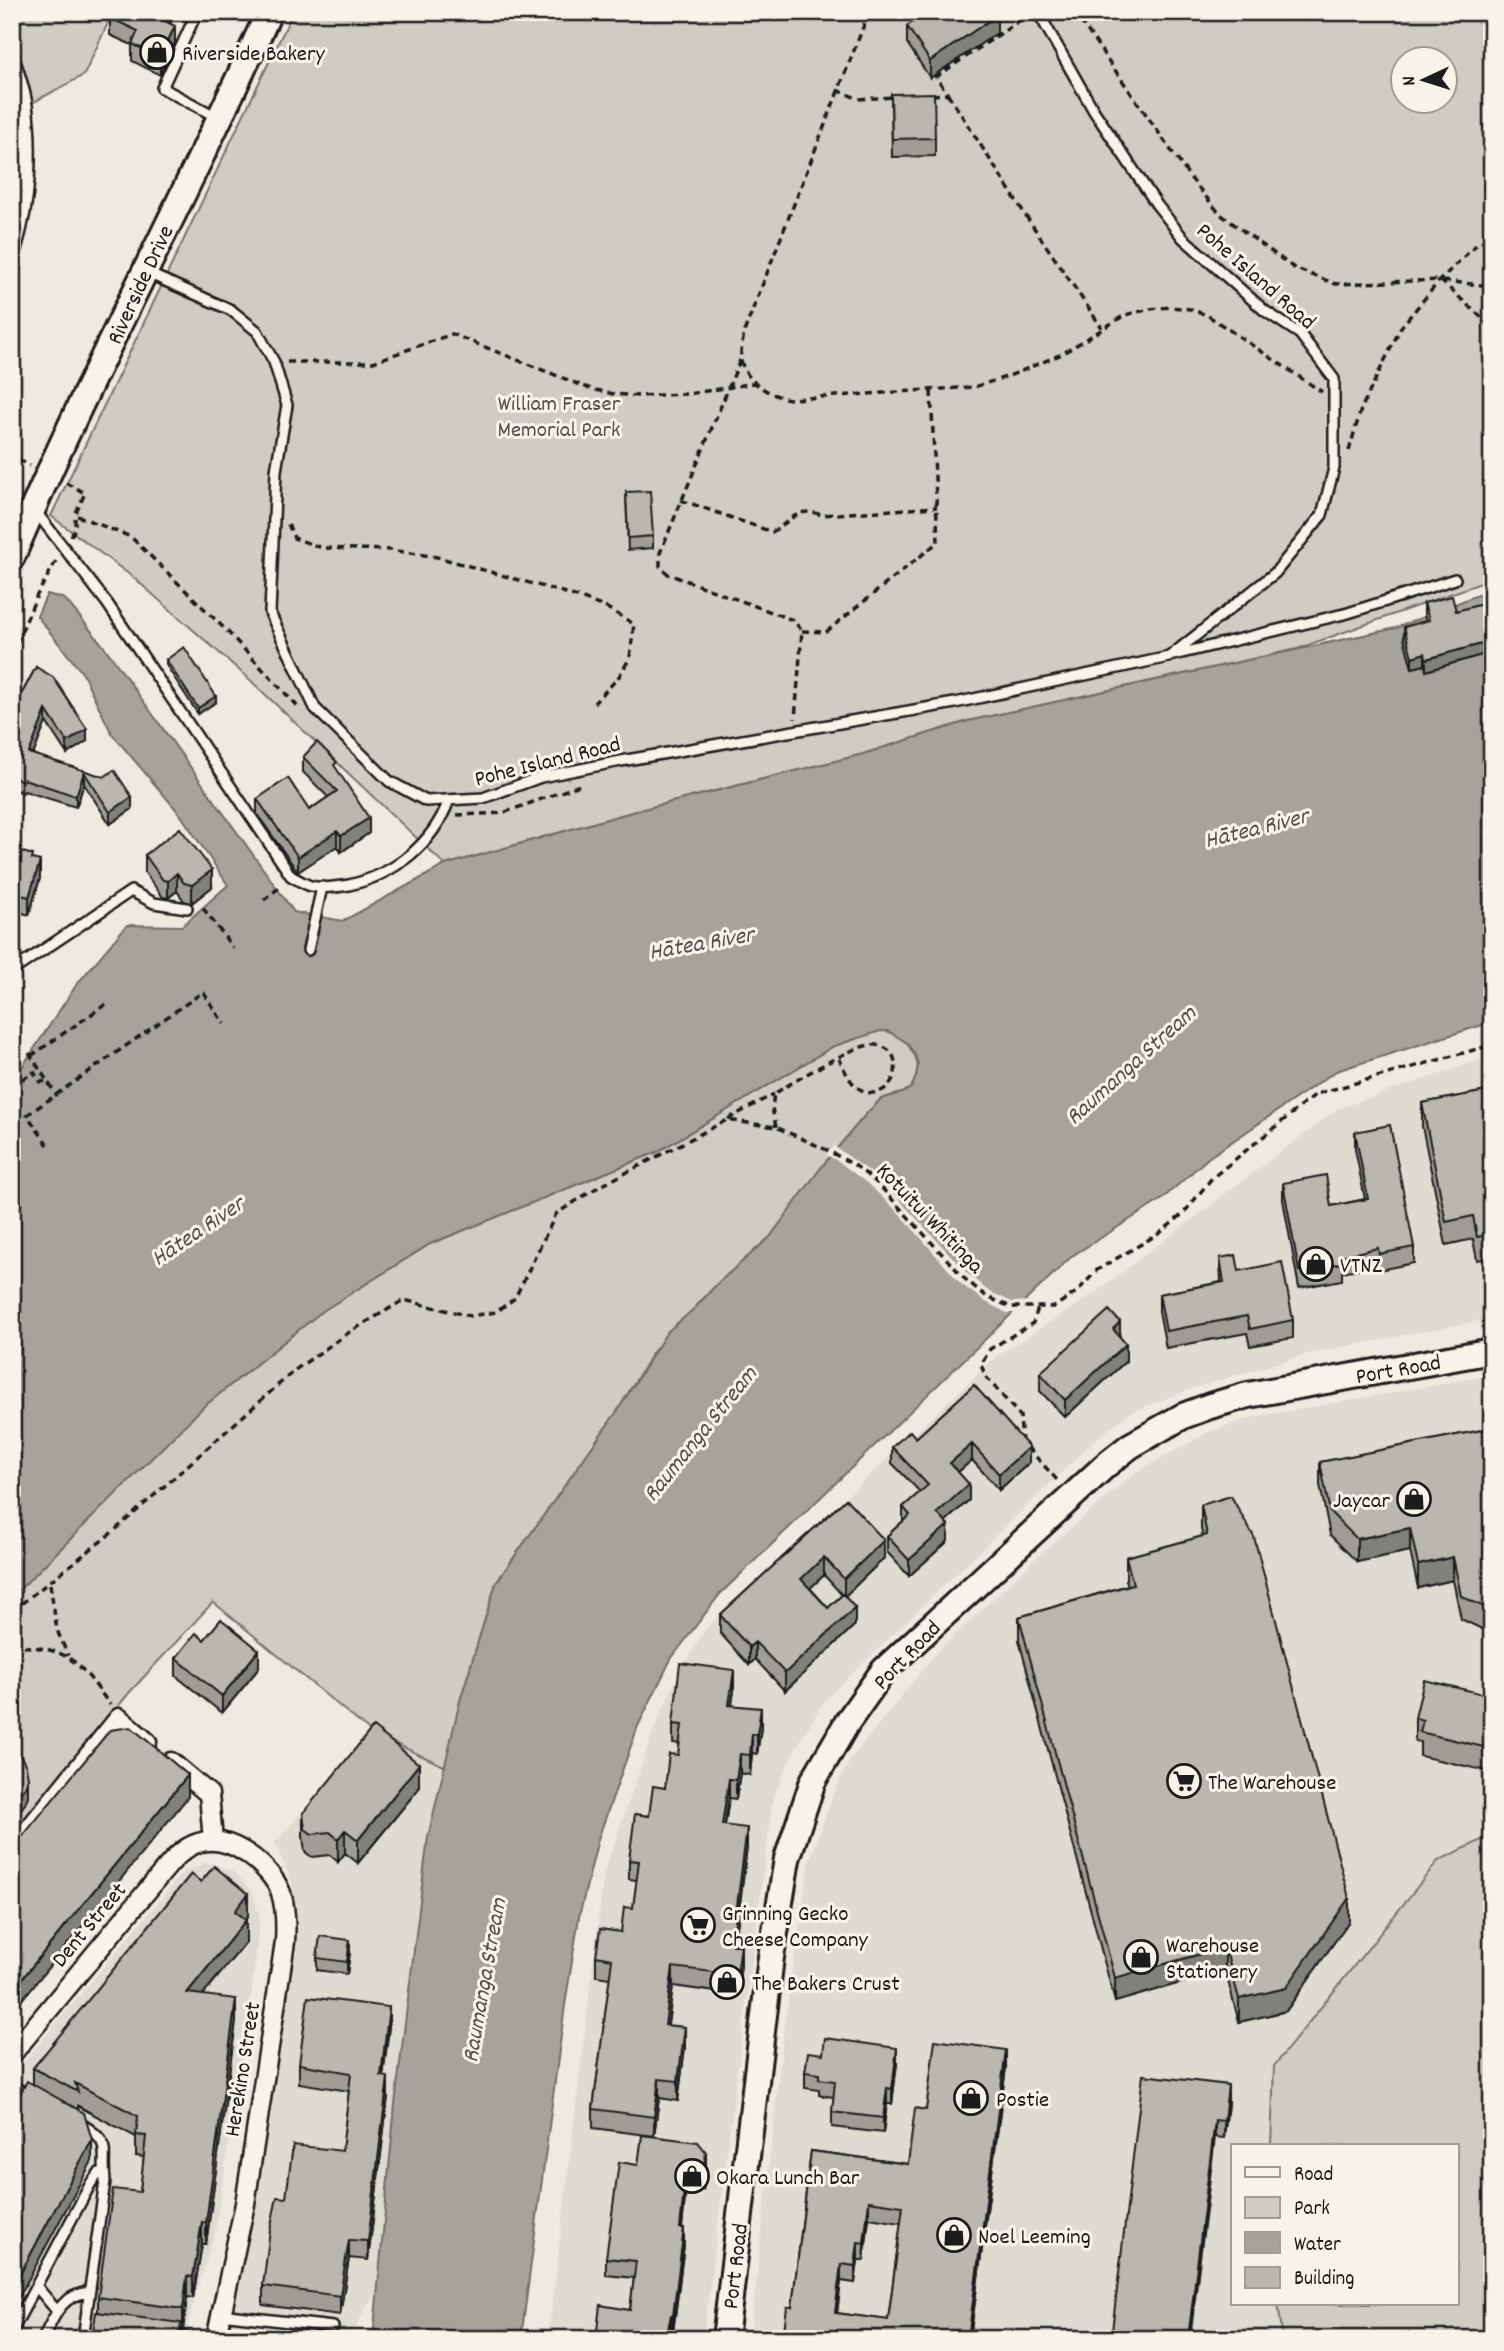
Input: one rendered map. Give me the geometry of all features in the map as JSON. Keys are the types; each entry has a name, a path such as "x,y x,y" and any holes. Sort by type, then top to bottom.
{"main road":[{"name":"Riverside Drive","path":"12,557 25,517 220,119 269,12"},
{"name":"Port Road","path":"725,2339 775,1932 787,1859 813,1782 848,1721 884,1670 1130,1446 1183,1416 1210,1406 1287,1387 1492,1351"}],"street":[{"path":"12,66 22,100 26,146 18,228 12,247"},
{"path":"12,1850 119,1718 209,1794 213,1841"},
{"name":"Dent Street","path":"12,2054 175,1858 198,1843 213,1841"},
{"name":"Herekino Street","path":"213,1841 241,1851 270,1875 280,1891 286,1924 245,2204 216,2339"}],"lane":[{"path":"197,12 162,89 220,119"},
{"name":"Pohe Island Road","path":"1038,12 1094,111 1157,205 1183,238 1265,311 1300,334 1334,379 1334,468 1322,515 1275,573 1169,657"},
{"name":"Pohe Island Road","path":"143,272 231,310 257,331 274,362 287,405 276,471 270,613 315,708 389,781 426,801 483,798 541,777 955,703 1169,657 1348,613 1455,579"},
{"path":"25,517 64,548 107,603 291,876 311,886 332,888 363,882 393,868 426,840 444,814 449,800"},
{"path":"308,950 322,887"},
{"path":"12,971 131,891 154,903 187,908"},
{"path":"12,2087 36,2099"},
{"path":"71,2118 97,2134 104,2143 106,2157 83,2339"},
{"path":"12,2331 91,2183 99,2173 103,2173"},
{"path":"37,2287 57,2311"},
{"path":"43,2339 57,2311 74,2294 89,2292"},
{"path":"220,2314 333,2327"},
{"path":"85,2324 99,2326"},
{"path":"153,2333 195,2339"}],"path":[{"path":"794,731 802,631 793,620 668,574 660,566 660,553 740,358 744,332 869,12"},
{"path":"1018,12 1022,19 936,77 1102,328"},
{"path":"1072,12 1189,176 1220,214 1294,268 1336,284 1440,280 1492,284"},
{"path":"837,90 859,99 897,97"},
{"path":"923,96 948,94"},
{"path":"1347,458 1361,409 1401,327 1440,280 1477,244 1492,237"},
{"path":"1440,280 1492,327"},
{"path":"740,358 746,373 756,383 780,398 974,387 1062,354 1125,315 1171,307 1190,309 1207,315 1358,420"},
{"path":"274,362 373,362 452,334 588,388 613,394 688,394 756,383"},
{"path":"802,631 825,632 938,542 931,390"},
{"path":"12,654 37,595 75,529 75,514 85,493"},
{"path":"275,493 294,538 322,548 391,550 437,557 569,594 607,608 634,624 630,658 618,678 594,704"},
{"path":"681,500 772,532 793,516 810,510 821,514 937,508"},
{"path":"75,514 131,537 226,629 304,713"},
{"path":"444,814 503,813 582,784"},
{"path":"264,900 286,884"},
{"path":"203,908 233,948"},
{"path":"48,1145 27,1115 203,992 224,1024"},
{"path":"57,1096 30,1054 109,1002"},
{"path":"12,1611 114,1531 295,1370 348,1333 404,1300 470,1316 496,1312 515,1298 556,1214 593,1190 860,1047 878,1045 891,1052 895,1058 895,1075 886,1089 871,1093 858,1088 839,1059"},
{"path":"1072,1496 1022,1442 1020,1416 986,1377 981,1365 990,1349 1033,1323 1038,1307 1054,1307 1078,1291 1097,1270 1160,1233 1183,1214 1212,1178 1317,1094 1492,1045"},
{"path":"12,1086 34,1072 40,1082 47,1081"},
{"path":"774,1094 772,1108 776,1127"},
{"name":"Kotuitui Whitinga","path":"727,1120 776,1127 856,1166 878,1184 965,1279 987,1297 1011,1307 1038,1307"},
{"path":"49,1583 57,1630 68,1656 87,1673 119,1718"},
{"path":"12,1646 68,1656"}],"shaded area":[{"path":"1492,1056 1492,1318 1308,1354 1193,1388 1132,1412 1098,1437 825,1700 795,1749 773,1798 703,2339 548,2339 604,1873 653,1732 677,1678 705,1629 997,1356 1095,1293 1337,1109"},
{"path":"1492,1375 1492,1835 1438,1862 1274,2065 1271,2144 1231,2144 1231,2306 1278,2306 1283,2339 750,2339 784,2027 809,1863 833,1795 850,1760 937,1652 1035,1559 1136,1472 1209,1432 1250,1418"},
{"path":"372,1733 446,1767 428,1837 395,2104 376,2293 350,2339 226,2339 287,1957 293,1885 275,1843"},
{"path":"208,1862 234,1872 252,1891 260,1917 253,1982 215,2232 189,2318 186,2339 12,2339 12,2076 184,1871"}],"green space":[{"path":"12,12 113,12 84,75 21,109 12,81"},
{"name":"William Fraser Memorial Park","path":"293,12 1492,12 1492,579 1297,649 968,721 863,754 632,812 445,865 248,678 134,578 51,516"},
{"path":"880,1031 894,1032 907,1043 915,1056 918,1065 911,1088 881,1099 866,1114 823,1165 770,1237 718,1283 652,1353 618,1410 496,1583 460,1701 446,1767 372,1733 213,1602 129,1693 12,1836 12,1597 202,1408 321,1312 430,1244 657,1152 834,1046"},
{"path":"1492,1835 1492,2339 1283,2339 1278,2306 1458,2306 1458,2144 1271,2144 1274,2066 1438,1861"}],"water":[{"path":"1492,589 1492,1022 1336,1071 1208,1158 1161,1200 1072,1256 720,1594 671,1659 638,1726 598,1839 579,1917 565,2005 521,2339 373,2339 395,2104 428,1837 460,1701 496,1583 618,1410 667,1332 770,1237 823,1165 881,1099 911,1088 918,1065 907,1043 888,1031 880,1031 834,1046 657,1152 430,1244 321,1312 202,1408 12,1597 12,1077 18,1073 77,984 127,925 182,926 228,885 180,814 112,734 83,674 37,616 47,594 65,599 106,649 294,912 343,921 445,865 632,812 863,754 968,721 1396,628"}],"pier":[{"path":"834,1146 880,1179 967,1273 988,1291 1012,1302 1030,1301 1018,1313 1007,1313 984,1301 961,1284 900,1214 868,1184 826,1155"}],"building":[{"path":"112,12 167,12 163,20 175,26 160,57 132,44 138,31 110,18"},
{"path":"927,12 995,12 997,15 930,61 907,26"},
{"path":"934,93 935,138 892,139 891,94"},
{"path":"650,491 653,536 628,538 626,492"},
{"path":"1452,596 1456,611 1486,603 1492,625 1492,641 1426,659 1425,653 1412,657 1404,627 1429,620 1424,603"},
{"path":"184,647 216,696 198,708 166,660"},
{"path":"36,667 53,677 87,729 67,742 46,710 29,753 104,777 114,770 132,797 110,812 84,772 76,796 12,777 12,736 20,716 12,712"},
{"path":"317,742 337,762 334,765 369,818 341,836 337,831 298,857 257,799 288,778 309,810 337,791 303,757"},
{"path":"180,828 212,870 192,885 184,883 177,873 168,881 163,880 145,855"},
{"path":"12,849 33,855 32,859 40,861 29,897 13,893 12,896"},
{"path":"1492,1090 1492,1234 1477,1237 1473,1216 1446,1222 1422,1103"},
{"path":"1390,1125 1414,1247 1379,1254 1378,1248 1341,1256 1342,1263 1299,1271 1283,1183 1326,1175 1331,1206 1368,1199 1355,1132"},
{"path":"1236,1255 1239,1271 1282,1262 1293,1320 1250,1329 1247,1316 1166,1331 1159,1294 1224,1282 1220,1258"},
{"path":"1109,1310 1120,1322 1113,1329 1126,1344 1065,1400 1040,1373"},
{"path":"974,1385 1029,1447 999,1474 972,1444 950,1463 969,1484 937,1513 948,1525 909,1560 887,1536 910,1515 903,1507 928,1485 892,1447 910,1431 916,1438"},
{"path":"1492,1428 1492,1605 1484,1607 1461,1596 1453,1557 1418,1565 1410,1528 1357,1539 1330,1512 1320,1462"},
{"name":"The Warehouse","path":"1231,1496 1254,1537 1349,1898 1286,1988 1239,1999 1225,1947 1115,1978 1019,1617 1133,1584 1126,1557 1207,1535 1201,1505"},
{"path":"846,1499 884,1540 844,1579 824,1557 801,1579 828,1608 843,1594 855,1608 785,1673 755,1642 749,1647 720,1615"},
{"path":"221,1619 259,1650 222,1696 176,1658 196,1633 204,1640"},
{"path":"680,1663 734,1670 729,1705 761,1708 757,1734 752,1734 750,1755 740,1754 736,1780 729,1779 722,1825 747,1828 732,1945 741,1945 737,1975 673,1967 665,2025 685,2027 678,2081 659,2079 654,2117 593,2109 612,1959 596,1956 600,1929 621,1932 624,1907 633,1908 639,1861 629,1860 635,1814 649,1816 653,1786 665,1788 669,1754 678,1755 682,1725 673,1724"},
{"path":"1424,1680 1492,1696 1492,1749 1420,1732 1423,1720 1415,1718"},
{"path":"131,1727 188,1775 12,1991 12,1849 110,1730"},
{"path":"373,1727 419,1764 358,1840 345,1830 338,1839 330,1832 312,1834 305,1829 303,1813"},
{"path":"12,1732 19,1732 18,1751 26,1766 28,1778 25,1787 12,1797"},
{"path":"214,1866 248,1894 235,1911 246,1920 187,1993 236,1999 206,2223 202,2222 193,2277 187,2276 183,2309 98,2297 113,2189 140,2192 146,2136 136,2135 138,2116 75,2083 78,2092 33,2068 191,1874 201,1882"},
{"path":"320,1936 350,1940 347,1962 317,1958"},
{"path":"308,1997 389,2007 381,2076 388,2077 368,2241 349,2240 340,2296 263,2286 277,2197 286,2198 293,2145 342,2151 351,2073 299,2064"},
{"path":"825,2038 897,2048 892,2089 887,2088 883,2118 832,2112 835,2081 819,2079 819,2074 805,2072 808,2052 823,2054"},
{"path":"935,2040 1006,2050 968,2339 783,2339 787,2307 792,2307 811,2151 908,2164 915,2108 926,2110","holes":["869,2201 903,2206 888,2320 835,2313 841,2264 855,2266 858,2242 864,2243"]},
{"path":"1143,2075 1228,2085 1224,2121 1215,2120 1188,2339 1111,2339"},
{"path":"27,2081 84,2113 92,2140 12,2289 12,2109"},
{"path":"642,2135 698,2142 706,2152 703,2173 686,2171 680,2228 684,2228 673,2315 666,2339 596,2339 600,2305 630,2310 636,2261 606,2258 619,2162 638,2165"},
{"path":"96,2312 181,2323 179,2339 92,2339"},
{"path":"251,2330 297,2336 296,2339 249,2339"}],"place":[{"name":"Riverside Bakery","path":"157,52"},
{"name":"VTNZ","path":"1316,1264"},
{"name":"Jaycar","path":"1414,1499"},
{"name":"The Warehouse","path":"1184,1781"},
{"name":"Grinning Gecko Cheese Company","path":"698,1925"},
{"name":"Warehouse Stationery","path":"1141,1957"},
{"name":"The Bakers Crust","path":"727,1982"},
{"name":"Postie","path":"971,2098"},
{"name":"Okara Lunch Bar","path":"692,2176"},
{"name":"Noel Leeming","path":"954,2235"}],"water label":[{"name":"Hātea River","path":"1256,827"},
{"name":"Hātea River","path":"701,942"},
{"name":"Raumanga Stream","path":"1130,1064"},
{"name":"Hātea River","path":"197,1230"},
{"name":"Raumanga Stream","path":"699,1433"},
{"name":"Raumanga Stream","path":"483,1980"}]}
